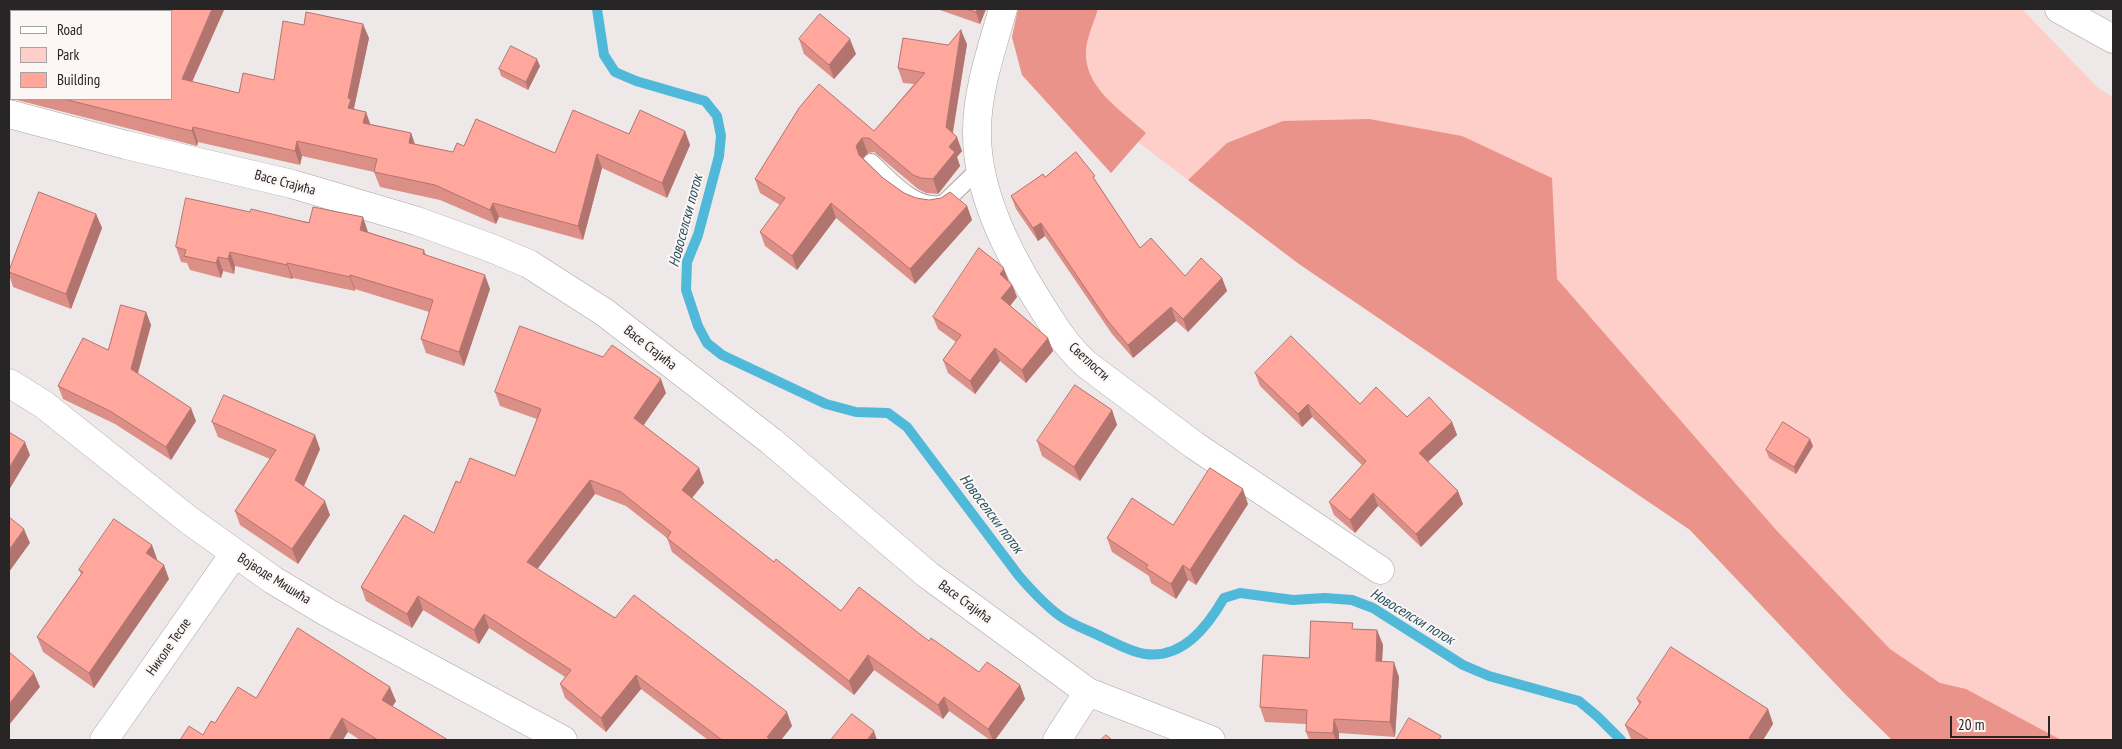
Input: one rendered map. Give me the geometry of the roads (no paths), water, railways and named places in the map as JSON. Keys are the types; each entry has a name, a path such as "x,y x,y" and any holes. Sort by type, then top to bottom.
{"street":[{"name":"Светлости","path":"1003,9 984,78 976,132 982,177 998,228 1026,283 1072,351 1194,445 1380,570"},
{"path":"2059,9 2113,39"},
{"name":"Васе Стајића","path":"9,114 126,145 292,184 417,221 529,264 604,312 770,441 928,575 1088,692 1211,740"},
{"name":"Војводе Мишића","path":"9,383 43,404 234,554 328,613 563,740"},
{"name":"Николе Тесле","path":"104,740 234,554"},
{"path":"1057,740 1088,692"}],"lane":[{"path":"871,162 910,196 924,203 937,205 944,203 981,167"}],"waterway":[{"name":"Новоселски поток","path":"597,9 604,55 615,72 636,81 705,101 717,116 721,136 719,156 698,235 687,262 686,290 698,326 707,343 722,355 826,404 856,412 888,413 907,427 1019,576 1039,598 1060,616 1075,625 1128,649 1145,654 1159,654 1171,651 1192,639 1210,620 1224,598 1240,593 1293,600 1325,598 1352,600 1373,608 1463,665 1489,676 1579,701 1621,740"}]}
